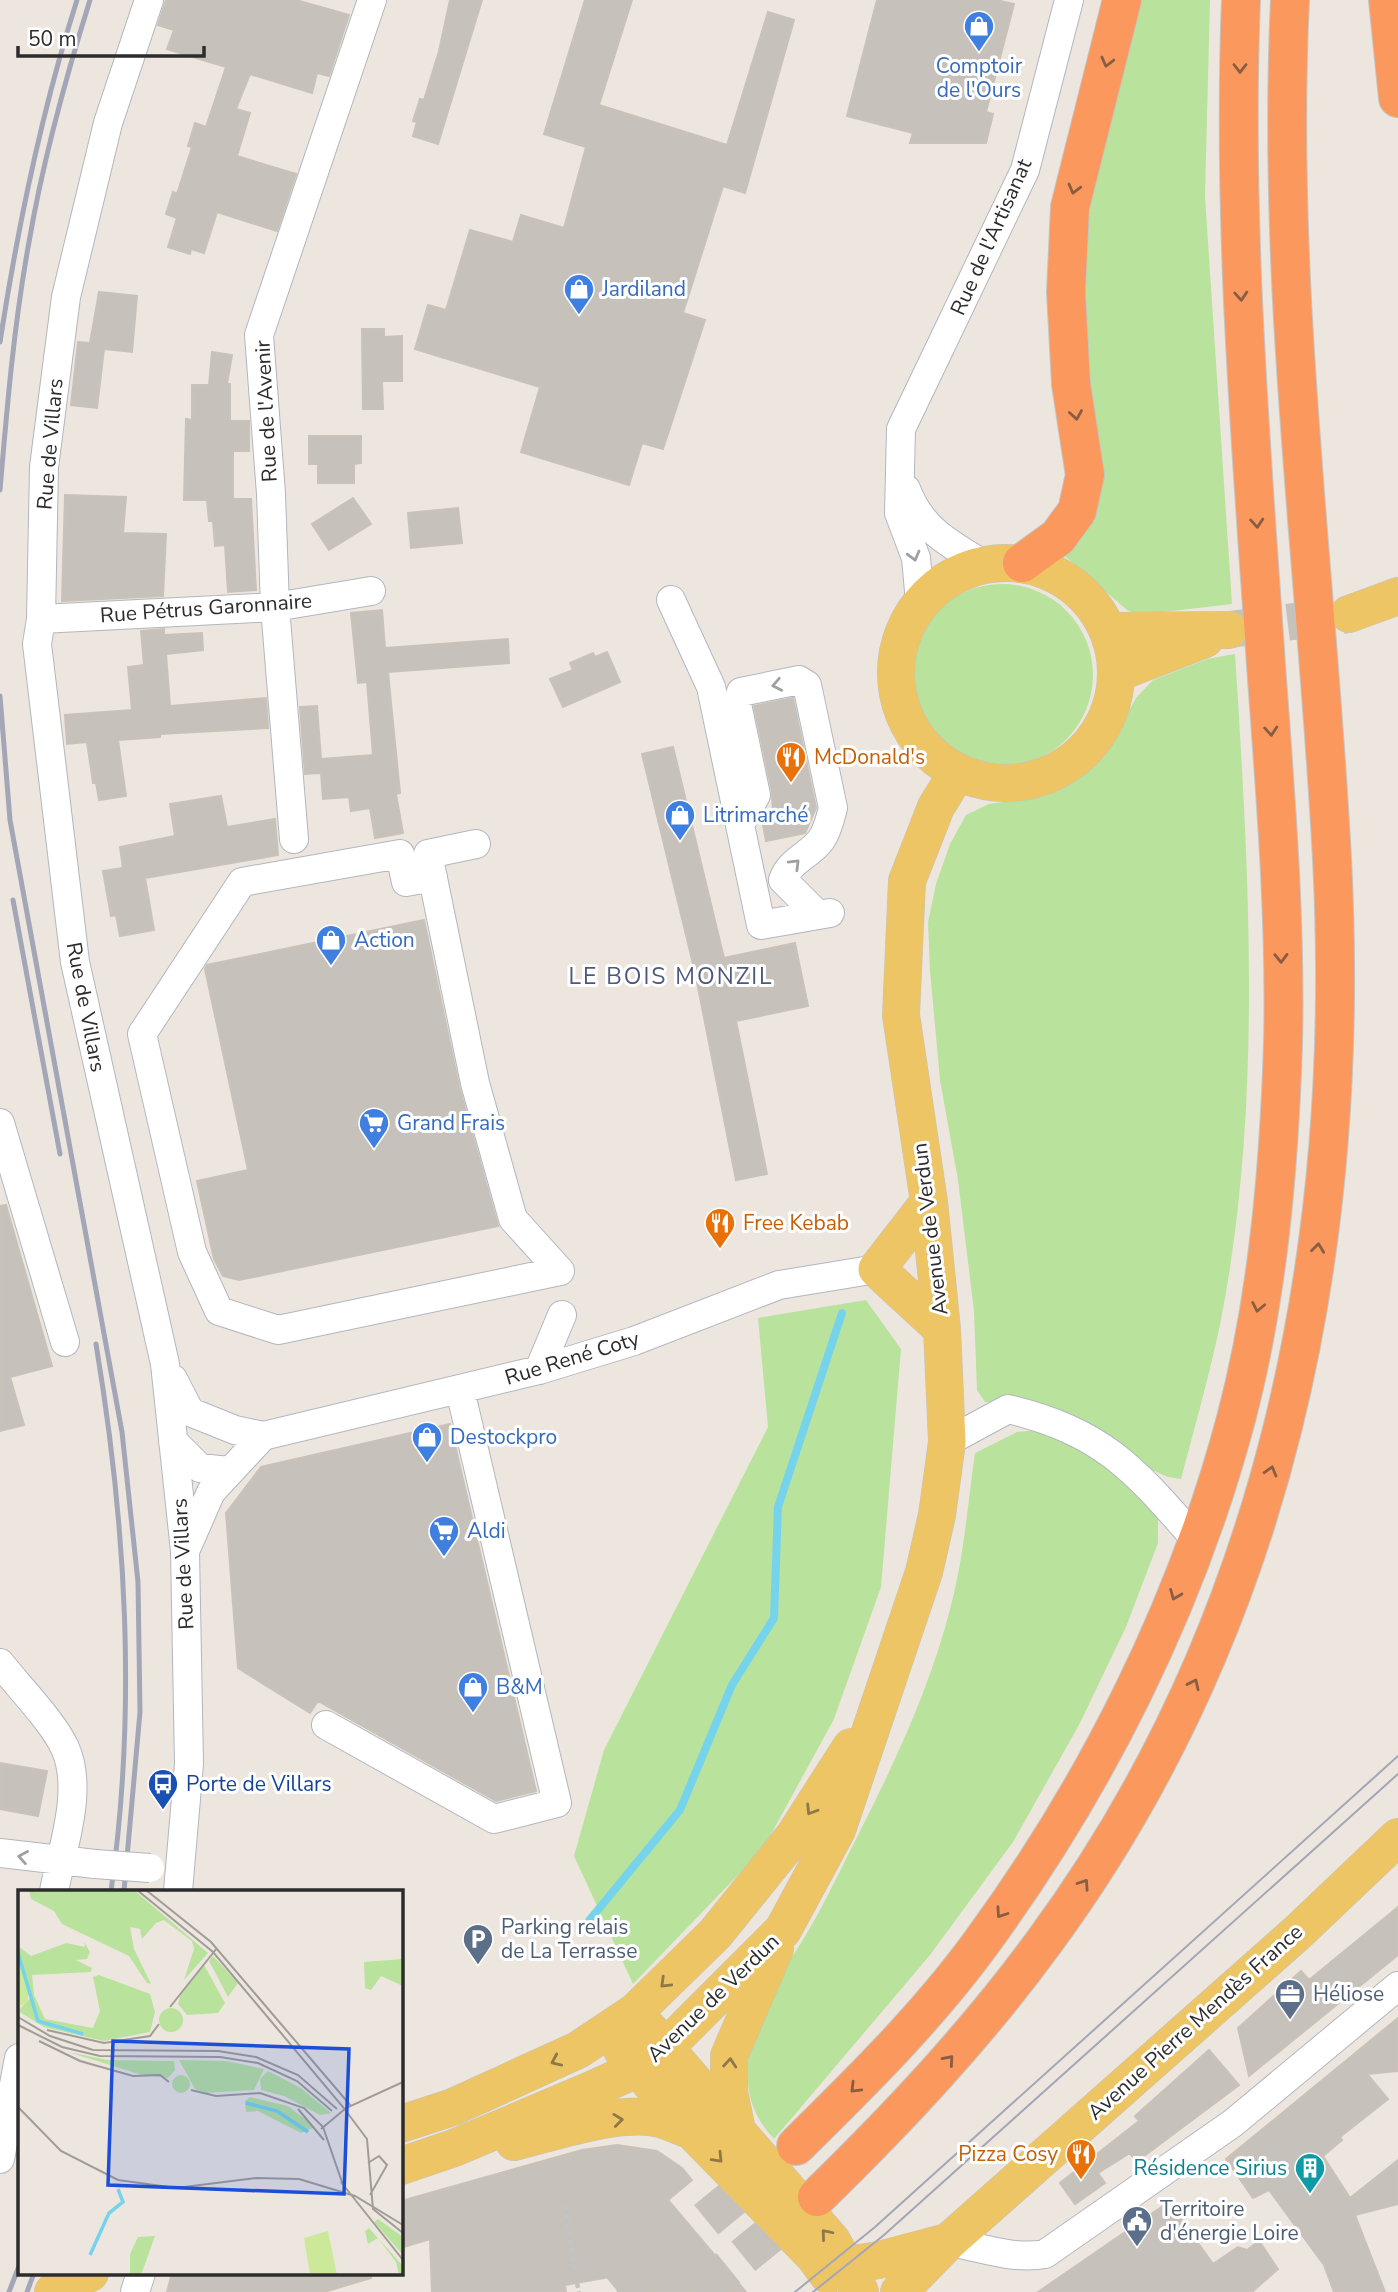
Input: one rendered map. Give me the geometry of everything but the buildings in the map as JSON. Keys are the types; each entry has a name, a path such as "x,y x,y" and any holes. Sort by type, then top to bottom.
{"highway":[{"path":"1022,563 1058,537 1077,511 1086,475 1070,371 1066,292 1070,207 1122,0"},
{"path":"796,2146 880,2063 971,1955 1079,1796 1149,1659 1197,1541 1236,1418 1261,1294 1275,1167 1283,1041 1277,816 1240,274 1241,0"},
{"path":"817,2197 899,2115 990,2013 1046,1940 1130,1809 1171,1733 1230,1597 1257,1523 1302,1351 1316,1262 1327,1158 1334,948 1320,669 1287,235 1290,0"},
{"path":"1388,0 1398,98"}],"main road":[{"path":"1022,563 1058,575 1088,598 1109,631 1117,673 1111,710 1092,743 1065,768 1030,782 992,784 957,773 929,754 909,728 897,696 895,663 900,642 920,602 938,585 959,572 983,564 1022,563"},
{"path":"1398,596 1349,614 1398,611"},
{"path":"1109,631 1229,629 1117,673"},
{"name":"Avenue de Verdun","path":"402,2166 454,2148 651,2059 783,1930 837,1830 887,1690 924,1572 937,1515 947,1442 943,1329 929,1202 901,1015 907,881 936,807 957,773"},
{"path":"929,1202 877,1269 943,1329"},
{"name":"Avenue de Verdun","path":"402,2124 453,2107 578,2050 622,2022 715,1934 794,1836 887,1690"},
{"name":"Avenue Pierre Mendès France","path":"906,2289 948,2242 1297,1933 1398,1837"},
{"path":"737,2130 729,2092 729,2056 783,1930"},
{"path":"622,2022 651,2059 692,2131 814,2256 831,2278 848,2283"},
{"path":"651,2059 737,2130 832,2241 848,2283"},
{"path":"454,2148 507,2143 590,2124 636,2118 659,2119 692,2131"},
{"path":"848,2283 879,2260 948,2242"},
{"path":"53,2292 90,2274"}],"street":[{"name":"Rue de Villars","path":"149,0 108,123 66,297 44,467 41,618 37,644 75,961 165,1364 185,1552 189,1764 179,1881"},
{"name":"Rue de l'Avenir","path":"294,839 275,607 271,494 259,335 372,0"},
{"name":"Rue de l'Artisanat","path":"920,602 916,558 899,513 898,466 901,429 1025,170 1069,0"},
{"name":"Rue de l'Artisanat","path":"898,466 915,512 942,539 983,564"},
{"name":"Rue Pétrus Garonnaire","path":"41,618 275,607 371,591"},
{"path":"671,600 711,687 761,925 804,920 825,913 783,880 788,868 820,842 828,827 833,808 807,685 799,680 741,692 737,704 756,795 740,825"},
{"path":"433,877 406,882 400,854 242,882 142,1034 192,1252 219,1311 278,1330 560,1271 513,1219 475,1083 433,877 428,854 476,844"},
{"path":"0,1123 65,1342"},
{"name":"Rue René Coty","path":"165,1364 190,1412 235,1430 263,1436 539,1370 634,1341 779,1284 877,1269"},
{"path":"539,1370 562,1315"},
{"path":"326,1725 494,1819 557,1803 460,1390"},
{"path":"947,1442 1008,1409 1040,1417 1097,1442 1136,1471 1197,1541"},
{"path":"185,1552 211,1492 263,1436"},
{"path":"173,1441 200,1468 229,1471"},
{"path":"0,1663 65,1748 71,1774 71,1801 54,1890"},
{"path":"0,1853 150,1868 179,1881"},
{"path":"948,2242 979,2247 1007,2257 1045,2254 1233,2123 1398,1986"},
{"path":"0,2049 18,2045"},
{"path":"0,2159 18,2063"},
{"path":"135,2292 141,2274"}],"path":[{"path":"565,2206 575,2269"},
{"path":"578,2283 579,2292"}],"green space":[{"path":"1130,0 1210,0 1205,197 1232,604 1138,615 1127,610 1059,551 1092,412 1081,233"},
{"path":"1002,584 1037,591 1066,611 1086,640 1093,675 1086,710 1066,739 1037,759 1002,766 967,759 938,739 918,710 911,675 918,640 938,611 967,591"},
{"path":"1235,654 1248,903 1248,1071 1243,1155 1221,1320 1181,1479 1168,1477 1000,1403 985,1402 977,1390 974,1311 958,1180 940,1080 928,922 936,884 950,844 966,815 989,804 1045,796 1077,778 1104,757 1136,698 1153,680 1207,659"},
{"path":"866,1300 901,1349 881,1587 834,1719 763,1849 633,1984 574,1856 604,1750 768,1427 758,1318"},
{"path":"1050,1429 1112,1461 1158,1517 1158,1543 1126,1627 1079,1725 1013,1842 930,1955 774,2139 758,2118 750,2096 748,2073 753,2030 764,2002 804,1938 868,1816 900,1749 928,1680 940,1646 958,1574 975,1453 1017,1432"}],"waterway":[{"path":"588,1922 680,1810 732,1685 774,1618 778,1507 842,1313"}],"tunnel":[{"path":"1233,629 1346,615"},
{"path":"618,2292 773,2165"},
{"path":"699,2292 809,2203"}],"tram line":[{"path":"795,2292 875,2227 1398,1756"},
{"path":"813,2292 884,2235 1398,1774"}],"railway":[{"path":"0,342 32,170 52,85 77,0"},
{"path":"0,490 15,335 35,211 55,120 90,0"},
{"path":"0,696 10,820 122,1432 138,1582 140,1712 124,1890"},
{"path":"13,900 60,1154"},
{"path":"96,1344 115,1480 121,1548 126,1685 124,1754 111,1890"},
{"path":"9,2292 18,2269"},
{"path":"27,2292 34,2274"}],"place":[{"name":"Comptoir de l'Ours","path":"979,53"},
{"name":"Jardiland","path":"579,316"},
{"name":"McDonald's","path":"791,784"},
{"name":"Litrimarché","path":"680,842"},
{"name":"Action","path":"331,967"},
{"name":"Grand Frais","path":"374,1150"},
{"name":"Free Kebab","path":"720,1250"},
{"name":"Destockpro","path":"427,1464"},
{"name":"Aldi","path":"444,1558"},
{"name":"B&M","path":"473,1714"},
{"name":"Porte de Villars","path":"163,1811"},
{"name":"Parking relais de La Terrasse","path":"478,1966"},
{"name":"Héliose","path":"1290,2021"},
{"name":"Pizza Cosy","path":"1081,2181"},
{"name":"Résidence Sirius","path":"1310,2195"},
{"name":"Territoire d'énergie Loire","path":"1137,2248"}],"district":[{"name":"LE BOIS MONZIL","path":"671,976"}]}
